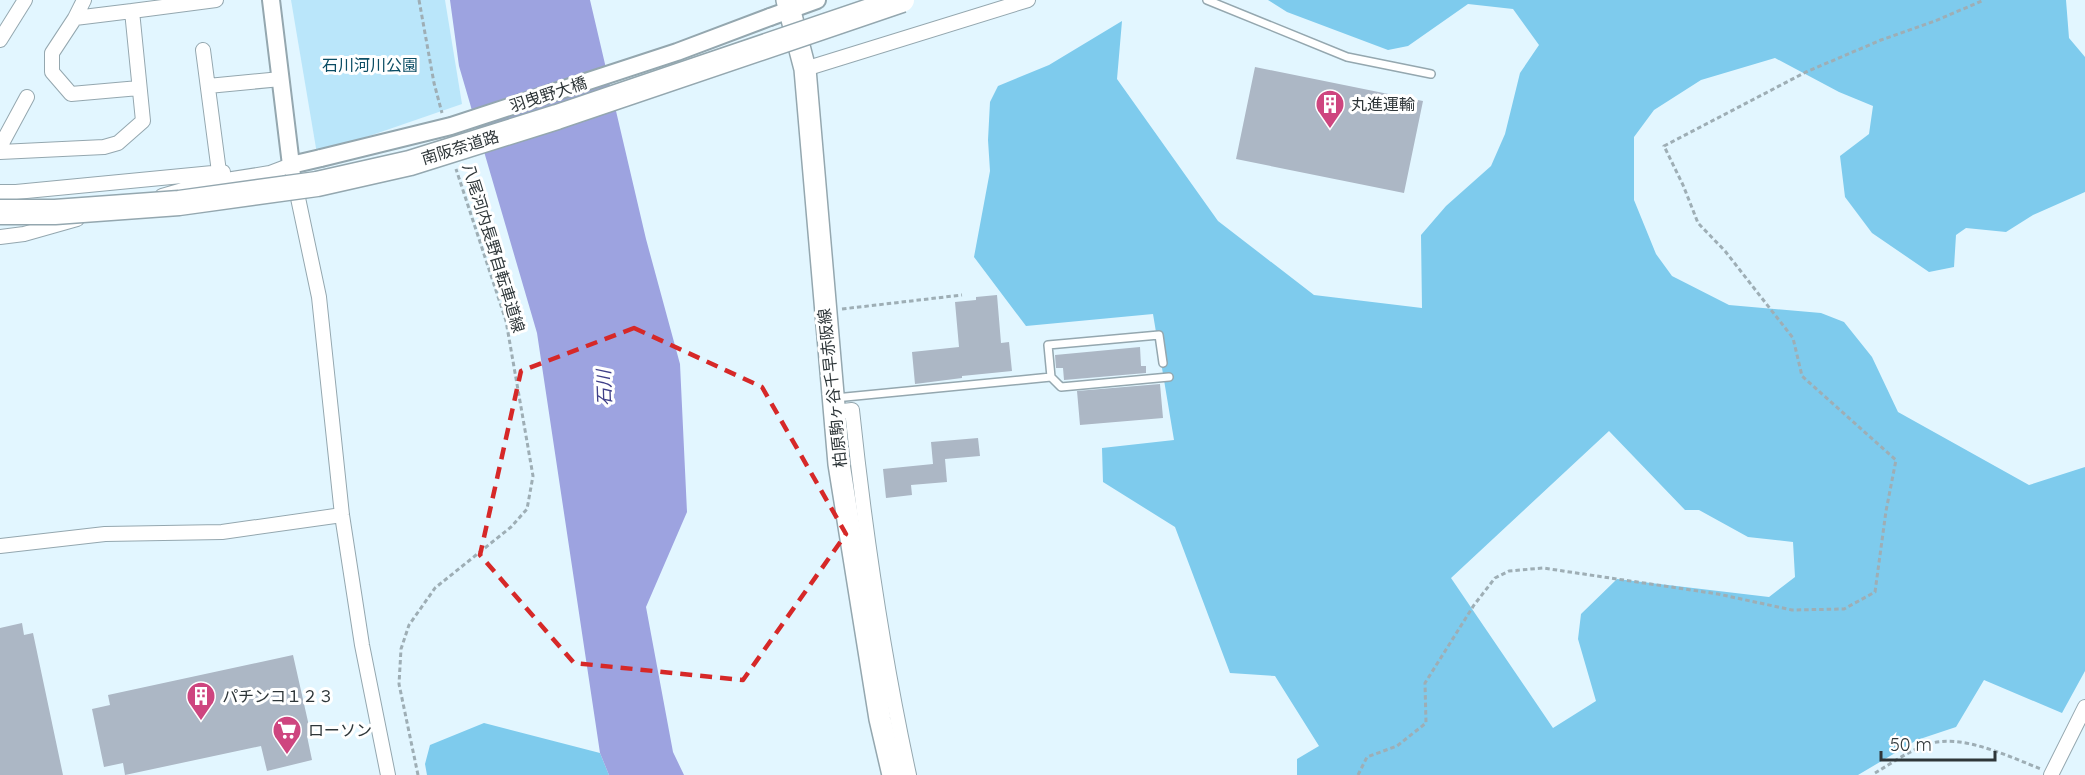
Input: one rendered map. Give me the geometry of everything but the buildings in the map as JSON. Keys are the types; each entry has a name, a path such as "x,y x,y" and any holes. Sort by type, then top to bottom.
{"highway":[{"name":"南阪奈道路","path":"0,203 56,203 176,194 315,175 403,154 551,108 867,0"},
{"name":"南阪奈道路","path":"0,212 55,212 179,203 317,184 410,163 557,117 902,0"}],"main road":[{"name":"柏原駒ヶ谷千早赤阪線","path":"782,9 805,69 839,465 880,719 893,775"}],"street":[{"path":"0,40 26,0"},
{"path":"84,0 52,53 52,72 71,94 140,88"},
{"path":"75,18 216,0"},
{"path":"271,0 291,165 320,297 342,515 362,645 388,775"},
{"name":"羽曳野大橋","path":"291,165 451,126 678,52 782,9 817,0"},
{"path":"805,69 1028,0"},
{"path":"27,97 0,149 104,147 118,143 142,121 132,11"},
{"path":"204,50 219,172"},
{"path":"208,86 281,79"},
{"path":"0,192 291,165"},
{"path":"0,237 24,234 207,183 270,173 291,165"},
{"path":"833,405 852,410 866,534 909,775"},
{"path":"0,546 105,534 222,532 342,515"},
{"path":"2052,774 2085,707"}],"lane":[{"path":"1207,0 1347,57 1431,74"},
{"path":"1163,363 1159,335 1048,345 1051,377 1061,387 1169,377"},
{"path":"833,405 1051,377"}],"path":[{"path":"419,0 442,115"},
{"path":"1358,775 1366,756 1397,746 1426,723 1425,683 1474,605 1495,578 1509,571 1554,569 1718,594 1792,610 1844,609 1875,592 1886,511 1896,460 1802,376 1793,338 1725,251 1698,223 1664,146 1806,72 1984,0"},
{"name":"八尾河内長野自転車道線","path":"418,775 399,684 401,649 409,625 435,588 511,527 527,509 532,476 507,321 456,167"},
{"path":"825,311 962,295"},
{"path":"1875,773 1928,744 1949,739 1998,753 2052,774"}],"highlighted area":[{"path":"634,328 762,387 846,534 743,680 574,663 480,555 521,371"}],"green space":[{"name":"石川河川公園","path":"291,0 445,0 462,104 317,154"}],"shaded area":[{"path":"1268,0 2066,0 2069,38 2085,57 2085,192 2033,215 2006,232 1966,228 1956,235 1954,267 1929,272 1872,233 1845,197 1840,156 1869,134 1873,106 1839,92 1775,58 1701,80 1654,110 1634,137 1634,200 1656,254 1672,276 1729,305 1821,313 1844,322 1872,357 1898,412 2029,485 2085,467 2085,671 2062,713 1984,680 1956,727 1917,740 1858,775 1297,775 1297,759 1319,746 1275,676 1230,673 1175,527 1103,482 1102,448 1174,440 1153,314 1026,326 974,257 990,171 988,140 990,102 998,86 1049,65 1122,21 1117,79 1218,221 1314,295 1422,308 1421,235 1446,206 1491,166 1505,134 1520,73 1539,45 1513,9 1468,4 1408,46 1388,50 1287,12","holes":["1609,431 1685,510 1699,510 1748,537 1793,542 1795,577 1769,597 1617,579 1581,614 1578,639 1596,701 1553,728 1451,578"]},
{"path":"484,723 600,753 609,775 427,775 425,764 430,745"}],"water":[{"name":"石川","path":"450,0 590,0 646,239 680,364 687,512 646,607 673,752 684,775 609,775 600,753 537,333 459,66"}],"place":[{"name":"丸進運輸","path":"1330,130"},
{"name":"パチンコ１２３","path":"201,722"},
{"name":"ローソン","path":"287,756"}]}
